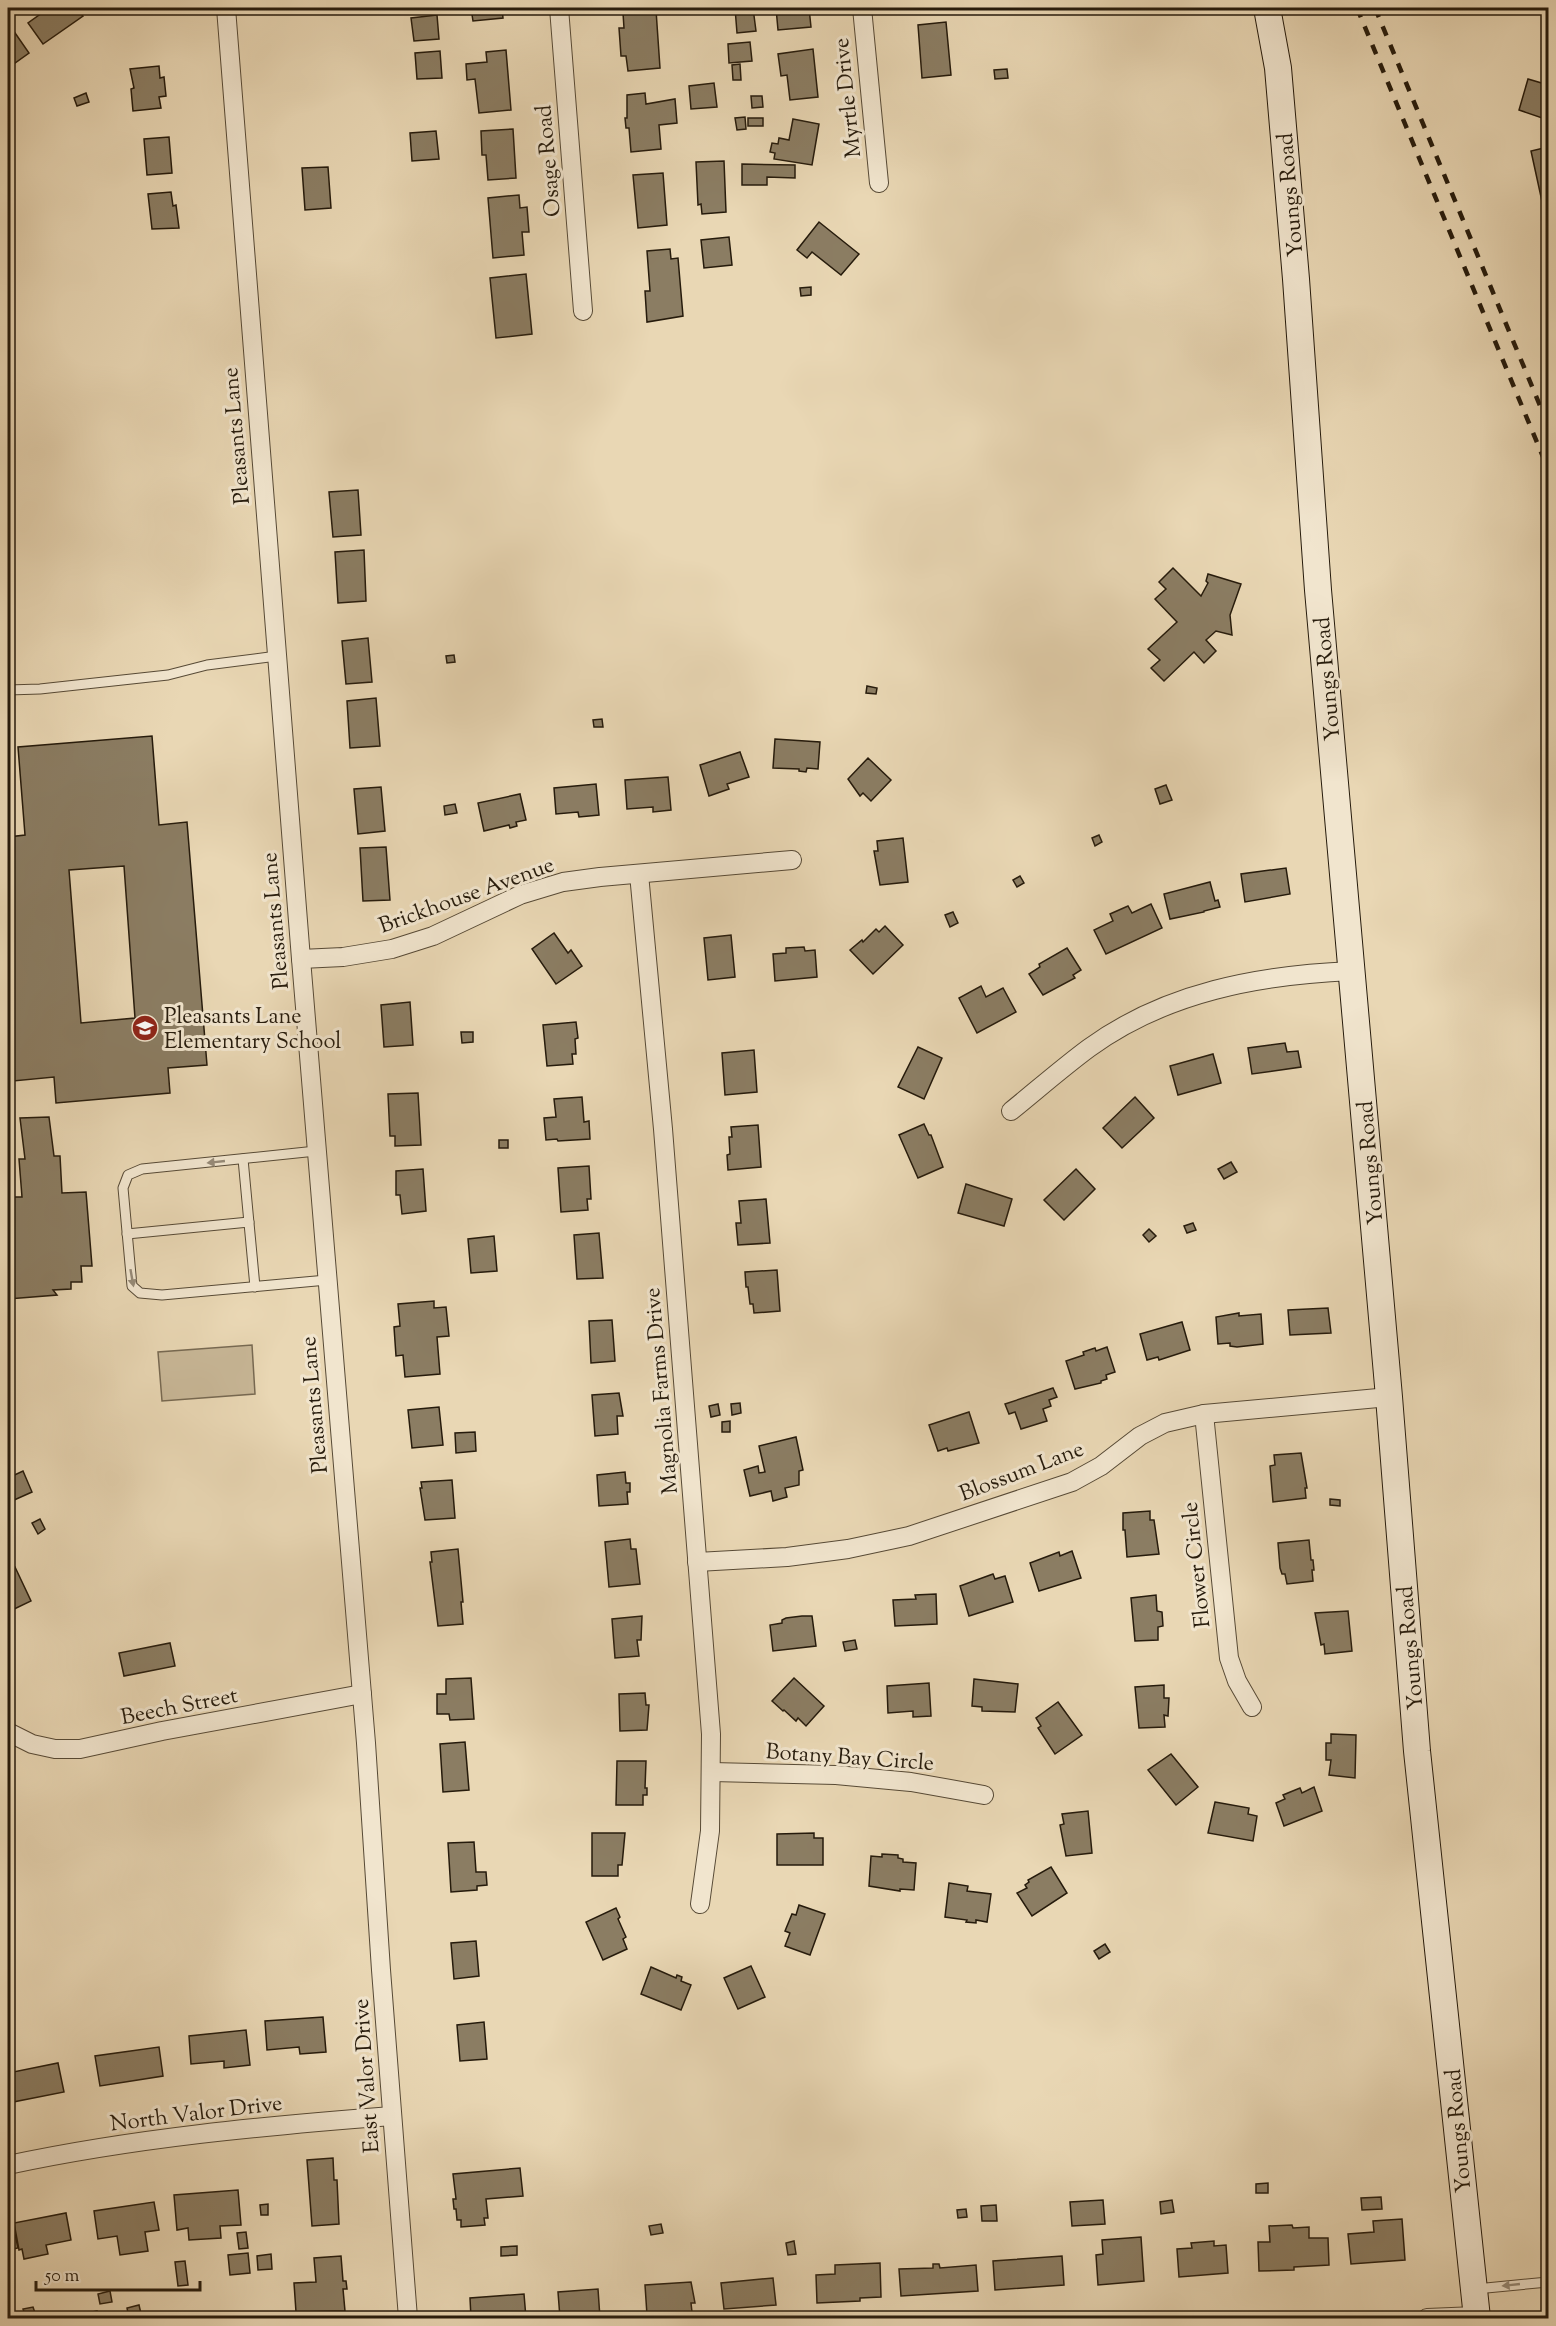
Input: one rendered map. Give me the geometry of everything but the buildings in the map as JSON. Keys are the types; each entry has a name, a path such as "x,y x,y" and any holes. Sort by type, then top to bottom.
{"street":[{"name":"Pleasants Lane","path":"226,8 372,1830"},
{"name":"Osage Road","path":"559,8 583,311"},
{"name":"Myrtle Drive","path":"861,8 879,183"},
{"name":"Youngs Road","path":"1267,8 1278,68 1296,279 1318,590 1389,1397 1417,1750 1476,2317"},
{"name":"Brickhouse Avenue","path":"301,959 343,957 392,949 433,936 520,896 552,886 600,877 792,860"},
{"name":"Magnolia Farms Drive","path":"639,874 663,1129 712,1772 710,1831 700,1904"},
{"path":"1011,1111 1090,1047 1132,1022 1167,1005 1243,982 1302,973 1352,971"},
{"name":"Blossum Lane","path":"697,1563 797,1556 848,1549 909,1536 1072,1482 1101,1466 1140,1436 1165,1423 1204,1414 1389,1397"},
{"name":"Flower Circle","path":"1204,1414 1229,1658 1237,1681 1252,1707"},
{"name":"Beech Street","path":"8,1732 32,1744 55,1749 80,1749 162,1731 362,1694"},
{"name":"Botany Bay Circle","path":"712,1772 836,1775 911,1782 984,1795"},
{"name":"East Valor Drive","path":"372,1830 408,2319"},
{"name":"North Valor Drive","path":"8,2165 164,2138 290,2124 392,2116"},
{"path":"1427,2319 1476,2317"}],"lane":[{"path":"8,690 40,689 168,675 207,666 277,656"},
{"path":"316,1151 142,1169 128,1174 123,1188 132,1286 140,1293 162,1295 327,1280"},
{"path":"243,1159 255,1287"},
{"path":"127,1234 249,1222"},
{"path":"1473,2289 1548,2282"}],"shaded area":[{"path":"252,1345 255,1394 162,1401 158,1352"}],"railway":[{"path":"1357,8 1548,469"},
{"path":"1375,8 1548,425"}],"place":[{"name":"Pleasants Lane Elementary School","path":"145,1028"}]}
